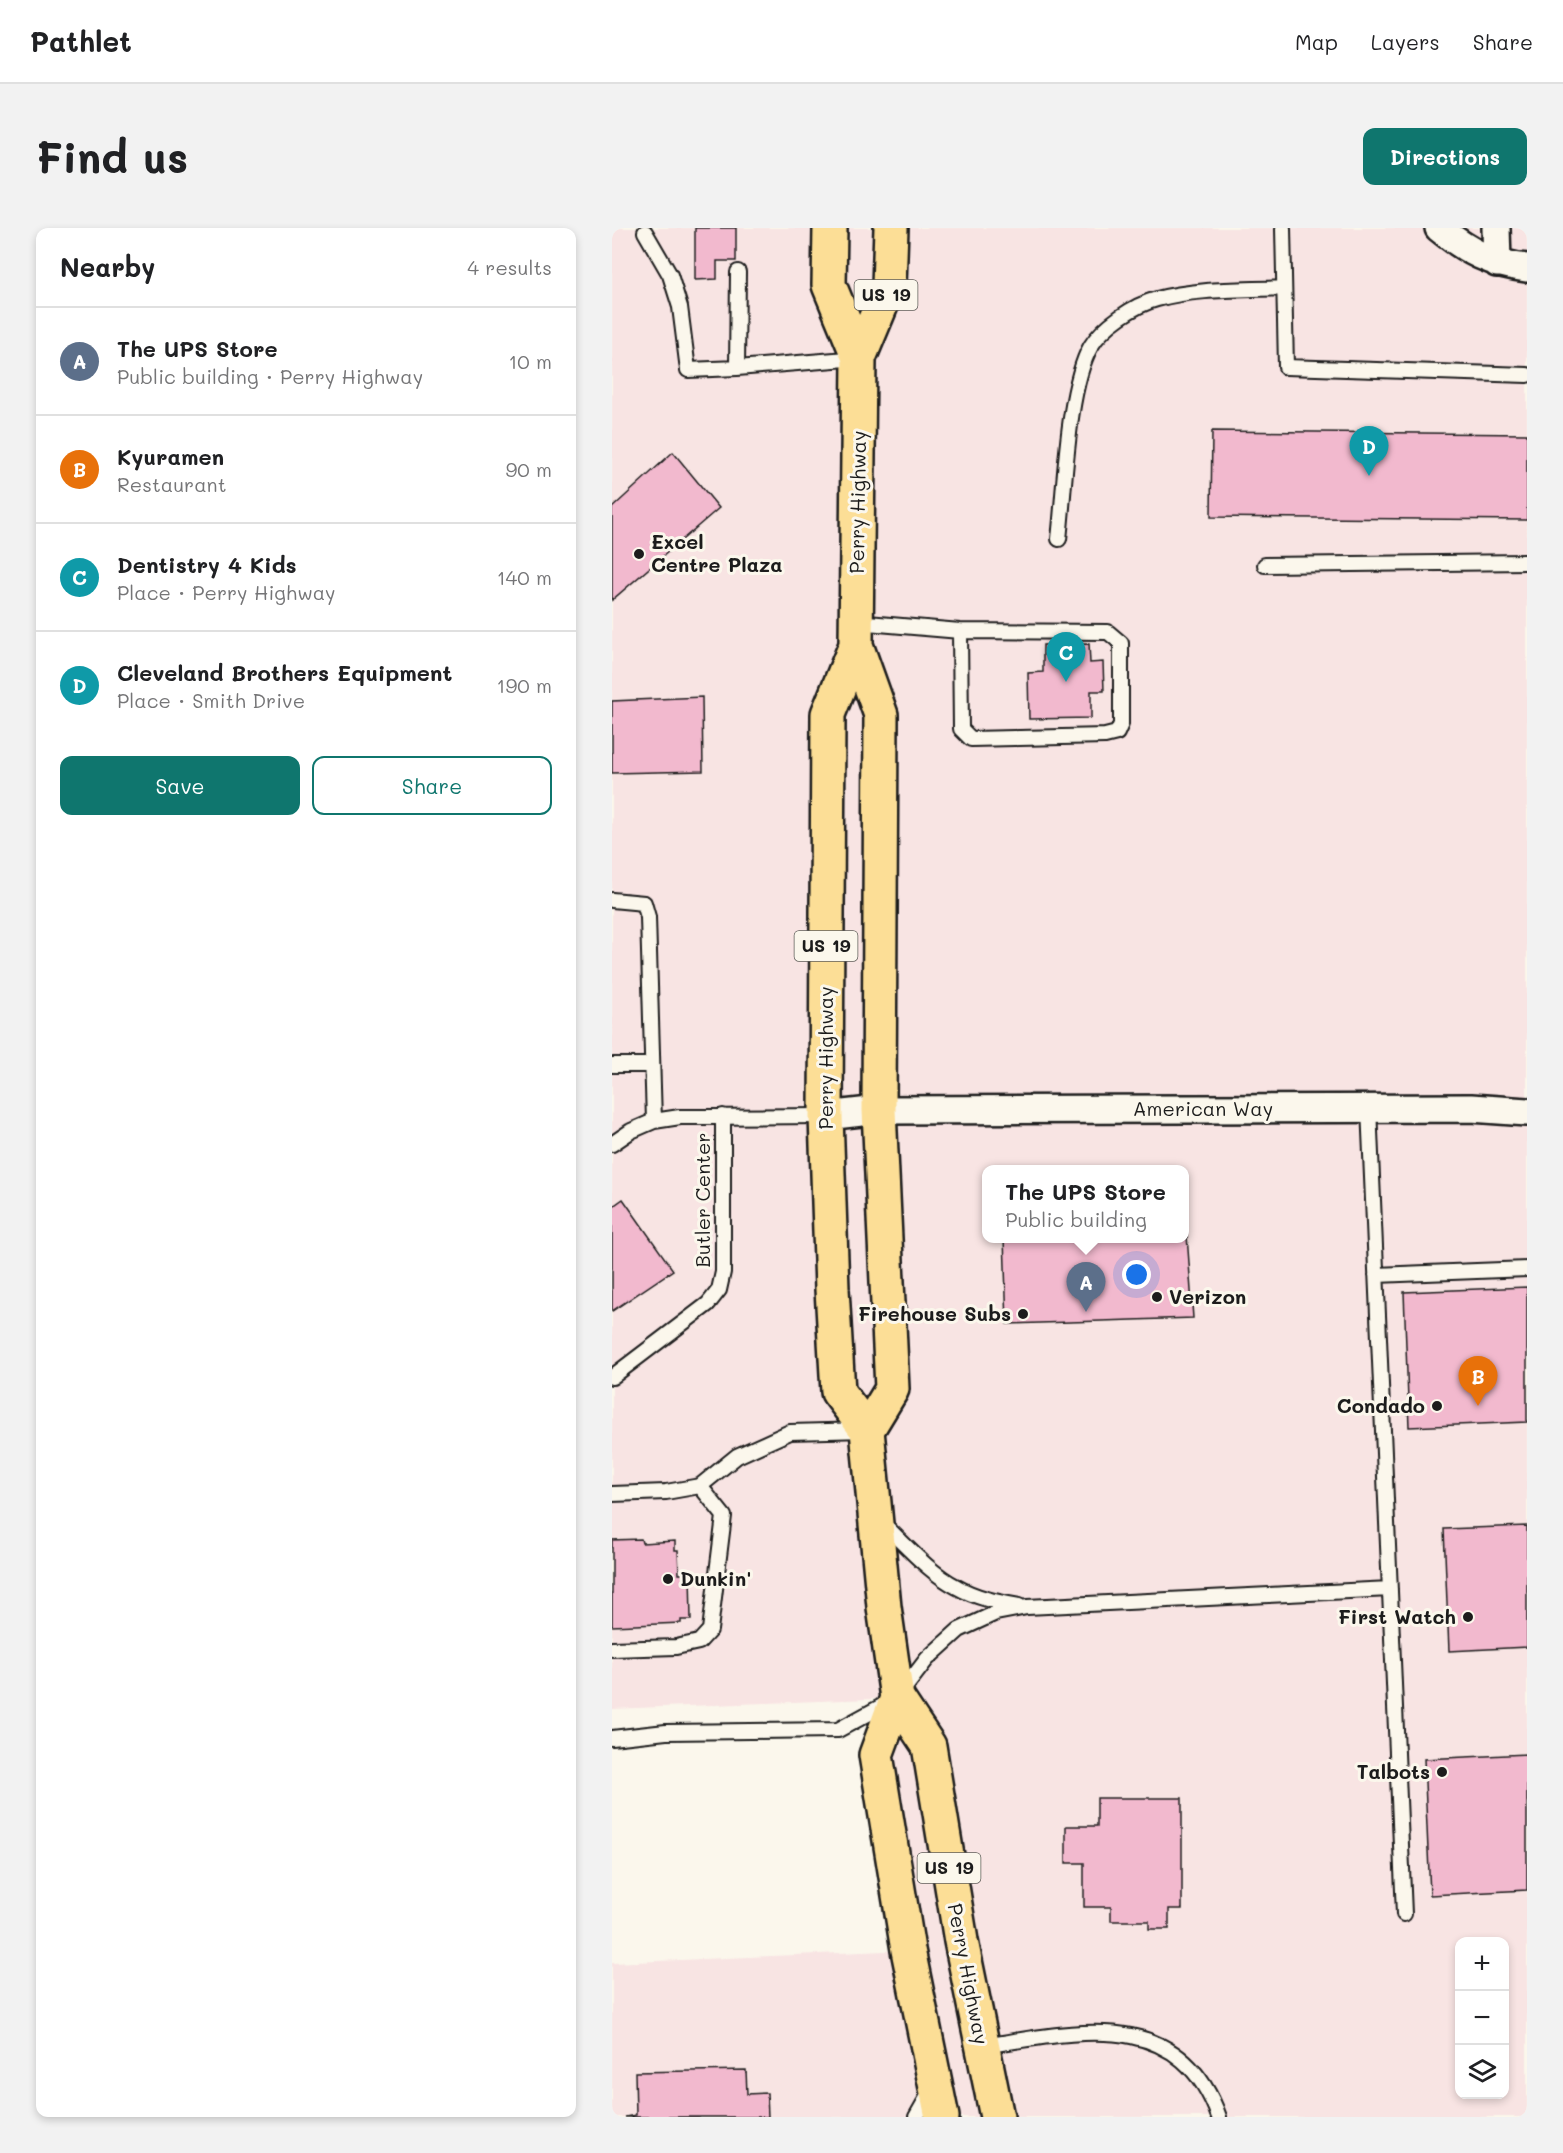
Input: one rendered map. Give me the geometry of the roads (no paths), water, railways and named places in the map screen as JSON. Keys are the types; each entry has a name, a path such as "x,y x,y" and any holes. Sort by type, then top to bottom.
{"main road":[{"name":"Perry Highway","path":"830,228 829,285 859,358"},
{"name":"Perry Highway","path":"867,1430 892,1389 879,1110 882,715 856,634 859,358 890,286 891,228"},
{"name":"Perry Highway","path":"856,634 828,714 826,1116 838,1392 867,1430 897,1698 929,1746 961,1941 997,2117"},
{"name":"Perry Highway","path":"897,1698 876,1755 908,1950 942,2117"}],"street":[{"path":"1440,228 1469,252 1497,263 1527,268"},
{"path":"1496,228 1497,263"},
{"name":"American Way","path":"826,1116 879,1110 1471,1108 1527,1112"}],"lane":[{"path":"1283,228 1286,367 1527,375"},
{"path":"645,232 670,275 680,307 688,370 859,358"},
{"path":"737,368 738,272"},
{"path":"1059,539 1077,382 1092,345 1119,318 1156,299 1210,292 1284,288"},
{"path":"1264,565 1527,562"},
{"path":"856,634 960,631 1108,632 1121,643 1121,724 1117,733 1104,736 971,739 961,729 960,631"},
{"path":"612,900 644,903 648,917 654,1121"},
{"path":"612,1065 651,1065"},
{"path":"1369,1108 1404,1914"},
{"name":"Butler Center","path":"612,1144 631,1131 654,1121 723,1116 826,1116"},
{"name":"Butler Center","path":"612,1377 708,1304 719,1290 723,1272 723,1116"},
{"path":"1376,1275 1527,1269"},
{"path":"612,1494 666,1492 700,1486 737,1456 790,1432 867,1430"},
{"path":"612,1649 676,1647 699,1641 710,1630 724,1516 700,1486"},
{"path":"875,1516 939,1576 956,1587 993,1601 1027,1607"},
{"path":"612,1738 666,1732 838,1730 897,1698 927,1659 959,1630 996,1613 1027,1607 1390,1589"},
{"path":"981,2046 1100,2031 1139,2037 1158,2044 1190,2068 1203,2084 1219,2117"},
{"path":"916,2117 934,2084"}],"place":[{"name":"Cleveland Brothers Equipment","path":"1369,476"},
{"name":"Excel Centre Plaza","path":"639,554"},
{"name":"Dentistry 4 Kids","path":"1066,682"},
{"name":"Verizon","path":"1157,1297"},
{"name":"The UPS Store","path":"1086,1312"},
{"name":"Firehouse Subs","path":"1023,1314"},
{"name":"Condado","path":"1437,1406"},
{"name":"Kyuramen","path":"1478,1406"},
{"name":"Dunkin'","path":"668,1579"},
{"name":"First Watch","path":"1468,1617"},
{"name":"Talbots","path":"1442,1772"}]}
